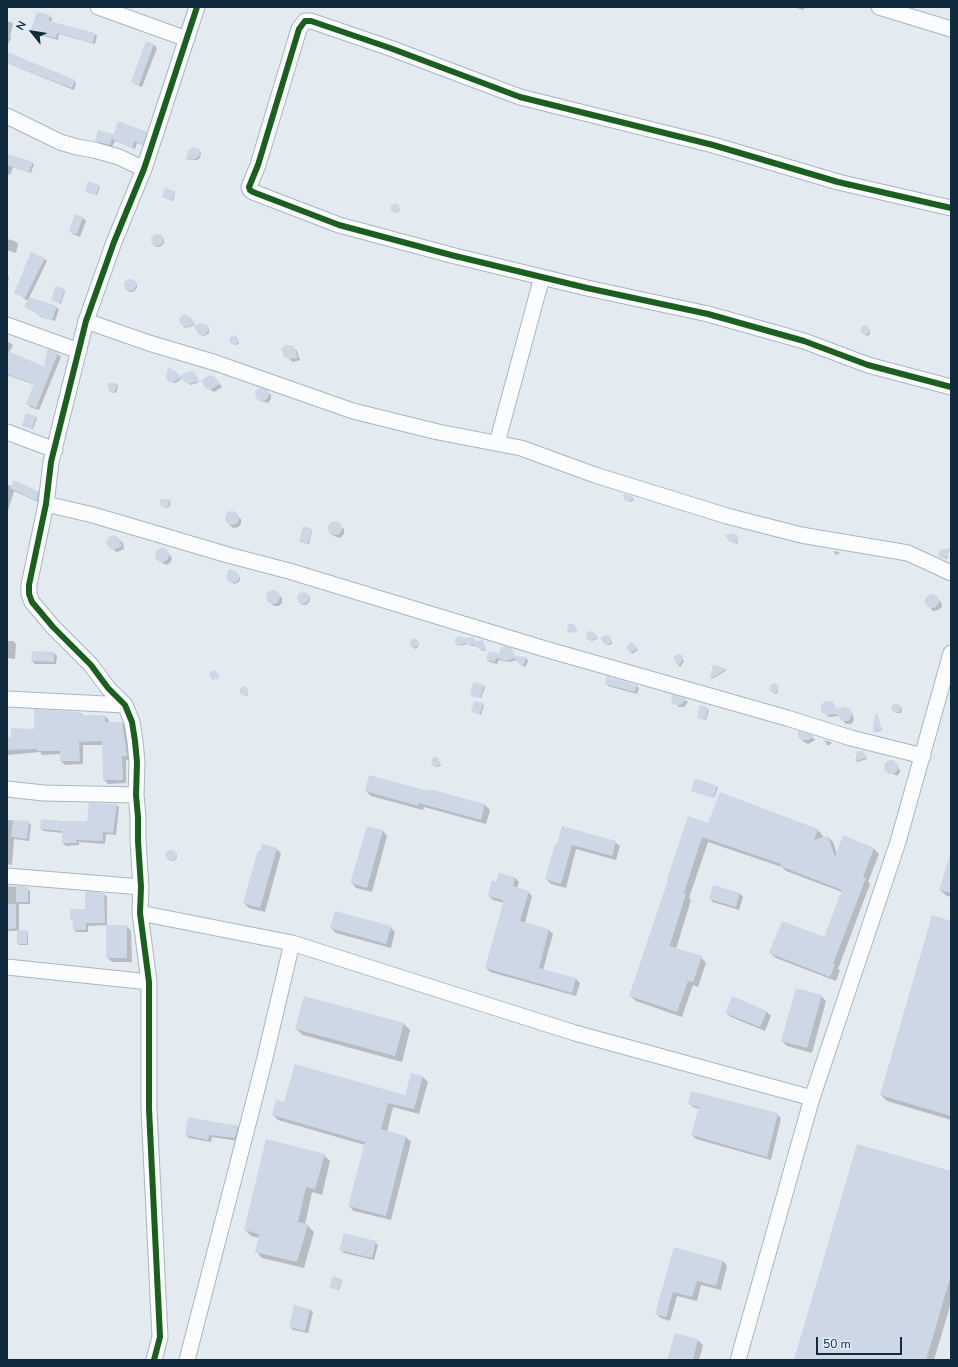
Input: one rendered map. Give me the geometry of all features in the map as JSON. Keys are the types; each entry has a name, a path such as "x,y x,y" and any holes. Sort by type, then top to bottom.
{"street":[{"path":"98,7 187,39"},
{"path":"154,1360 160,1337 149,1109 149,982 140,913 141,887 136,795 137,762 132,722 125,705 108,688 91,665 53,627 32,602 29,594 29,585 46,504 51,462 86,321 114,242 144,169 197,7"},
{"path":"879,7 951,29"},
{"path":"951,208 838,182 713,145 520,97 390,48 311,21 305,21 298,29 258,164 250,182 250,190 339,225 451,255 587,288 708,314 804,341 868,365 951,387"},
{"path":"7,116 60,142 119,157 144,169"},
{"path":"497,443 542,276"},
{"path":"86,321 149,343 216,363 353,411 438,432 521,448 595,475 727,516 794,534 908,553 951,572"},
{"path":"7,325 79,351"},
{"path":"7,432 55,450"},
{"path":"46,504 93,515 228,555 289,571 545,649 772,713 851,738 923,756"},
{"path":"738,1360 812,1098 898,842 951,653"},
{"path":"7,699 125,705"},
{"path":"7,789 44,793 136,795"},
{"path":"7,876 141,887"},
{"path":"140,913 292,943 575,1034 812,1098"},
{"path":"187,1360 263,1066 292,943"},
{"path":"7,967 149,982"}],"building":[{"path":"37,12 50,15 49,21 95,33 93,43 57,33 56,38 30,32"},
{"path":"146,41 154,44 139,85 131,82"},
{"path":"7,52 75,80 72,88 7,63"},
{"path":"118,121 147,132 143,145 135,141 132,148 112,139"},
{"path":"98,130 113,134 110,145 95,141"},
{"path":"193,147 199,149 200,155 195,159 186,160 188,151"},
{"path":"7,154 33,162 29,172 7,165"},
{"path":"88,181 99,185 96,195 85,191"},
{"path":"165,188 175,191 172,200 162,197"},
{"path":"395,203 400,208 395,213 390,208"},
{"path":"75,214 83,217 77,234 69,232"},
{"path":"159,234 162,235 162,245 155,246 152,245 151,238 152,235"},
{"path":"31,252 45,258 25,298 14,293"},
{"path":"128,279 132,279 136,285 132,291 128,291 124,287 124,283"},
{"path":"56,286 65,289 60,303 51,300"},
{"path":"29,297 57,306 52,320 37,315 38,313 24,307"},
{"path":"185,314 190,317 194,324 187,327 181,325 179,320 181,316"},
{"path":"201,323 206,324 209,327 204,336 198,334 194,326"},
{"path":"865,325 870,330 865,335 860,330"},
{"path":"234,335 239,340 234,345 229,340"},
{"path":"286,345 294,346 298,358 289,359 284,357 281,349"},
{"path":"48,349 58,353 36,408 26,404 34,384 7,374 7,351 46,367 44,363"},
{"path":"168,367 181,376 191,371 195,373 199,381 189,384 179,378 173,383 169,382 166,378"},
{"path":"210,375 215,377 220,384 210,390 205,388 201,380"},
{"path":"107,383 117,383 115,391 109,391"},
{"path":"262,387 267,389 269,394 267,399 262,401 257,399 255,394 257,389"},
{"path":"26,413 36,416 32,429 22,426"},
{"path":"14,480 38,491 37,501 10,488"},
{"path":"625,494 632,496 634,499 625,501 623,496"},
{"path":"160,499 169,499 169,505 165,508 161,506"},
{"path":"229,511 235,511 239,515 239,521 235,525 229,525 225,521 225,515"},
{"path":"332,521 338,521 342,525 342,531 338,535 332,535 328,531 328,525"},
{"path":"303,526 312,529 308,543 299,541"},
{"path":"734,533 738,537 736,543 730,542 725,535"},
{"path":"113,535 118,537 122,546 114,550 109,548 106,543 108,538"},
{"path":"159,548 165,548 169,552 169,558 165,562 159,562 155,558 155,552"},
{"path":"951,548 945,558 939,557 939,550"},
{"path":"229,569 236,571 239,575 239,579 236,582 230,583 227,580 226,576"},
{"path":"270,590 276,590 280,594 280,600 276,604 270,604 266,600 266,594"},
{"path":"301,592 305,592 309,598 305,604 301,604 297,600 297,596"},
{"path":"929,594 935,594 939,598 939,604 935,608 929,608 925,604 925,598"},
{"path":"568,624 574,624 578,630 574,633 567,632"},
{"path":"592,631 598,637 592,640 587,640 586,632"},
{"path":"605,635 610,637 611,641 609,644 605,645 600,638"},
{"path":"458,636 467,638 472,637 477,641 483,640 485,650 479,649 475,645 465,643 457,646 454,640"},
{"path":"414,638 419,643 414,648 409,643"},
{"path":"632,642 637,649 630,653 626,647"},
{"path":"505,646 512,648 515,656 527,657 524,664 521,666 514,658 507,661 496,658 495,662 486,660 489,651 498,653 498,655 501,648"},
{"path":"32,651 54,652 54,662 31,661"},
{"path":"677,654 682,655 683,659 678,666 673,658"},
{"path":"713,664 727,669 710,679"},
{"path":"214,670 217,672 219,678 212,680 209,675 210,672"},
{"path":"607,676 637,685 635,692 605,684"},
{"path":"473,682 484,685 480,698 470,695"},
{"path":"774,683 779,688 774,693 769,688"},
{"path":"244,686 249,691 244,696 239,691"},
{"path":"672,694 686,699 681,705 675,705 671,701"},
{"path":"474,701 483,703 480,714 471,712"},
{"path":"825,701 833,702 837,709 844,707 850,709 852,714 850,719 848,721 842,721 836,714 828,715 822,713 821,705"},
{"path":"896,703 901,708 896,713 891,708"},
{"path":"700,705 708,708 705,720 697,718"},
{"path":"34,709 80,712 80,715 105,715 105,722 122,722 127,756 122,756 123,780 103,780 102,741 79,742 80,761 60,761 60,751 37,751 37,749 7,750 7,737 11,737 11,728 34,729"},
{"path":"876,712 882,729 873,732 873,726"},
{"path":"798,731 813,735 813,737 808,740 802,740 798,737"},
{"path":"857,751 863,751 867,758 855,761"},
{"path":"433,757 438,757 440,765 434,767 431,763"},
{"path":"888,760 894,760 898,764 898,770 894,774 888,774 884,770 884,764"},
{"path":"369,775 428,791 429,789 485,804 481,820 419,803 418,806 365,791"},
{"path":"695,778 717,786 713,798 691,791"},
{"path":"720,792 818,829 814,840 828,836 835,857 843,835 874,848 863,877 866,878 833,964 835,964 830,977 769,953 782,921 824,937 842,890 780,866 781,864 702,837 684,893 686,894 670,946 702,956 693,982 688,981 677,1012 629,996 688,816 708,823"},
{"path":"89,803 117,804 113,833 103,832 103,841 76,840 77,843 62,843 62,831 40,829 41,819 87,821"},
{"path":"13,820 29,821 27,839 11,837"},
{"path":"367,826 383,830 367,888 350,883"},
{"path":"562,826 616,841 612,856 572,845 561,884 545,879"},
{"path":"262,844 277,848 260,908 243,903 258,850 260,851"},
{"path":"169,850 173,850 175,851 175,859 169,860 166,857 166,853"},
{"path":"949,858 951,858 951,893 939,890"},
{"path":"499,873 515,877 513,886 529,891 520,921 549,929 539,968 576,978 572,993 485,968 503,903 503,900 488,896 492,880 496,882"},
{"path":"713,885 740,893 736,907 709,899"},
{"path":"16,886 28,887 28,902 16,902"},
{"path":"85,891 104,893 105,923 86,923 86,930 73,930 73,920 70,920 70,909 85,909"},
{"path":"7,904 16,904 16,928 7,929"},
{"path":"335,911 391,926 386,944 330,928"},
{"path":"932,915 951,921 951,1116 880,1095"},
{"path":"106,925 127,925 127,958 106,958"},
{"path":"17,930 27,930 27,944 17,944"},
{"path":"796,988 822,995 807,1048 781,1041"},
{"path":"304,996 404,1023 395,1056 295,1029"},
{"path":"732,996 767,1011 760,1027 725,1013"},
{"path":"295,1064 405,1095 411,1073 423,1076 414,1109 388,1103 381,1129 406,1136 386,1216 348,1206 365,1142 272,1115 276,1100 284,1102"},
{"path":"691,1091 778,1113 767,1157 691,1135 699,1107 688,1104"},
{"path":"188,1117 238,1125 235,1138 209,1135 208,1140 185,1135"},
{"path":"266,1139 325,1154 315,1189 306,1187 298,1222 308,1224 297,1262 255,1252 259,1234 244,1230"},
{"path":"857,1144 951,1171 951,1275 926,1360 794,1360"},
{"path":"344,1233 376,1241 372,1258 339,1250"},
{"path":"674,1247 723,1261 716,1286 697,1281 692,1297 673,1292 666,1317 655,1314"},
{"path":"333,1276 342,1279 338,1290 329,1287"},
{"path":"294,1305 310,1309 305,1331 289,1327"},
{"path":"675,1333 698,1339 693,1360 667,1360"}],"cycle path":[{"path":"154,1360 160,1337 149,1109 149,982 140,913 141,887 136,795 137,762 132,722 125,705 108,688 91,665 53,627 32,602 29,594 29,585 46,504 51,462 86,321 114,242 144,169 197,7"},
{"path":"951,208 838,182 713,145 520,97 390,48 311,21 305,21 299,29 258,165 249,187 253,192 339,225 451,255 587,288 708,314 804,341 868,365 951,387"}]}
